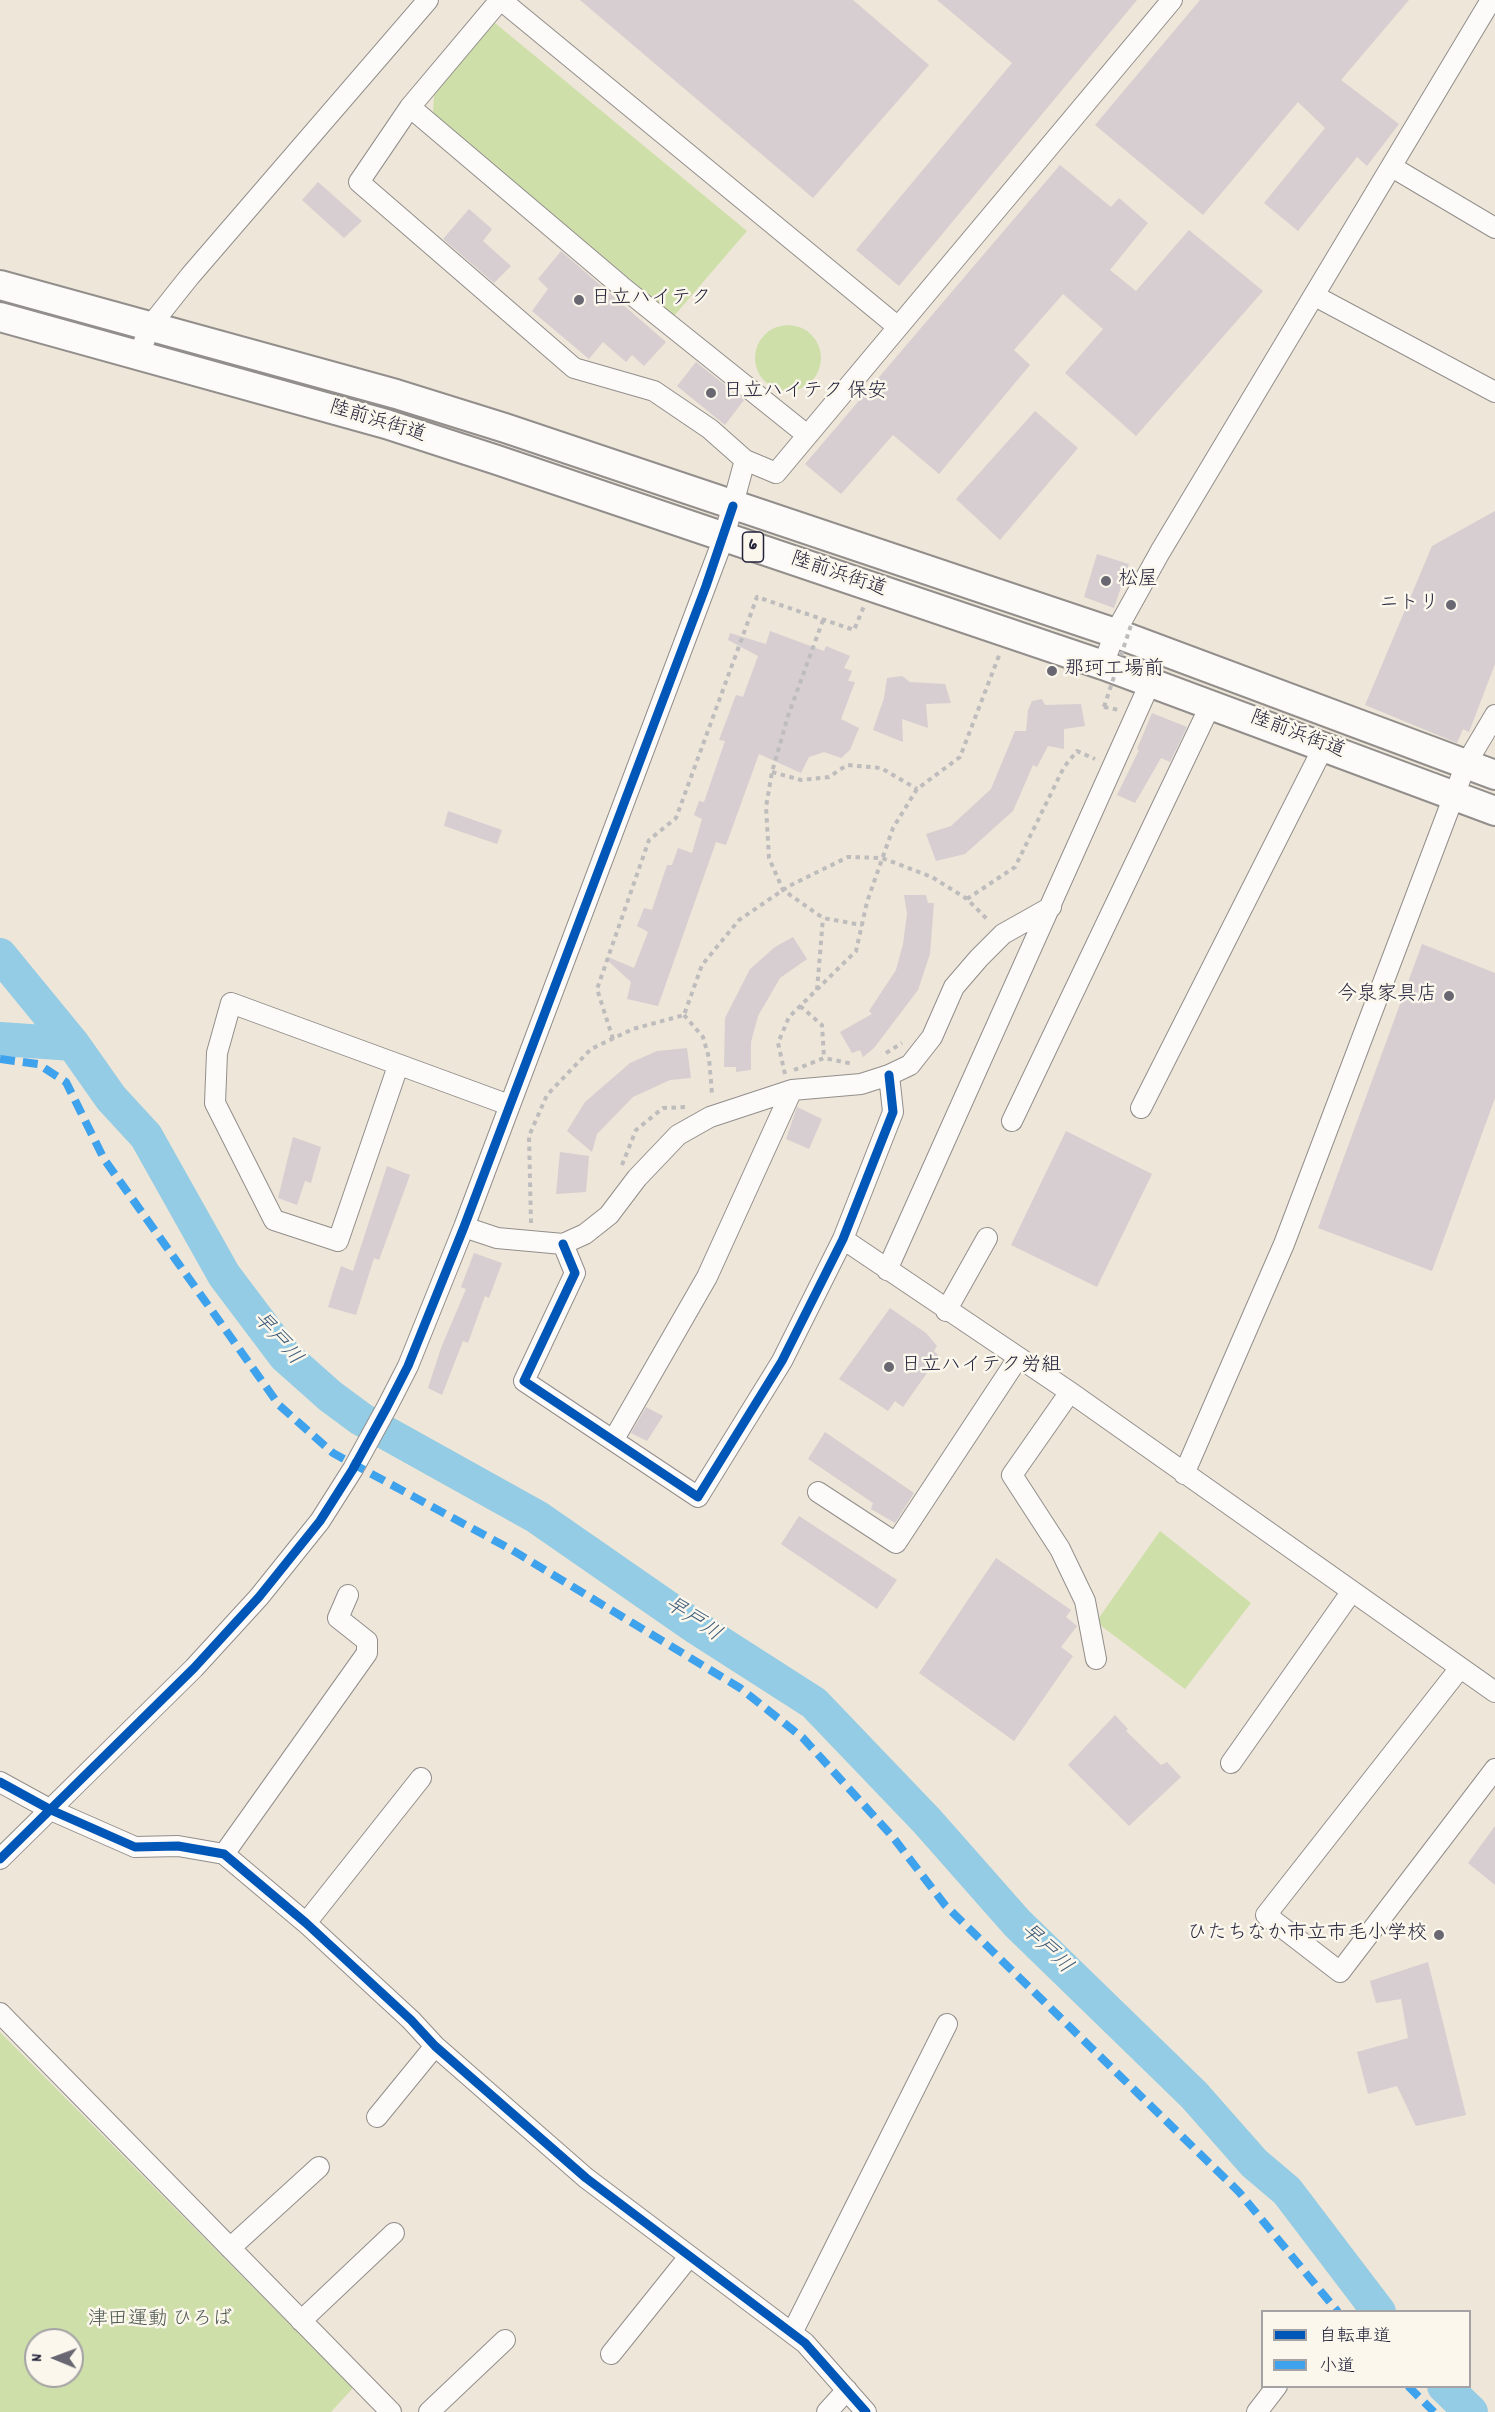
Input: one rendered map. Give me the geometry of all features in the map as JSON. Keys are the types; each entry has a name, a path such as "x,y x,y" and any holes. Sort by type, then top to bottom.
{"highway":[{"name":"陸前浜街道","path":"0,285 396,394 505,428 733,506 1124,628 1495,775"},
{"name":"陸前浜街道","path":"0,317 386,424 1103,665 1495,812"}],"street":[{"path":"138,356 151,325 428,0"},
{"path":"898,327 500,0 410,107 359,182 574,368 654,391 710,429 745,460 776,473 1172,0"},
{"path":"1103,665 1124,628 1160,552 1491,0"},
{"path":"410,107 621,286 807,435"},
{"path":"1392,167 1495,228"},
{"path":"1315,296 1495,392"},
{"path":"0,1859 194,1668 259,1597 320,1521 353,1469 387,1407 408,1365 464,1227 723,537 745,460"},
{"path":"887,1270 1150,683"},
{"path":"1012,1121 1210,704"},
{"path":"1184,1474 1284,1244 1466,764 1495,715"},
{"path":"1141,1108 1324,746"},
{"path":"464,1227 497,1238 563,1244 585,1234 609,1215 637,1178 678,1134 710,1117 788,1082 849,1086 889,1075 910,1065 932,1037 954,987 979,958 1003,934 1051,907"},
{"path":"398,1066 338,1241 274,1220 215,1103 218,1053 231,1003 509,1105"},
{"path":"563,1244 575,1273 524,1381 698,1497 782,1361 843,1239 893,1112 889,1075"},
{"path":"614,1439 707,1277 788,1082"},
{"path":"946,1311 987,1238"},
{"path":"843,1239 946,1311 1070,1392 1495,1692"},
{"path":"818,1492 896,1543 1018,1358"},
{"path":"1070,1392 1012,1475 1060,1549 1085,1601 1096,1659"},
{"path":"1231,1763 1352,1591"},
{"path":"224,1854 367,1653 367,1641 338,1618 348,1595"},
{"path":"1460,1668 1266,1915 1340,1972 1495,1769"},
{"path":"306,1923 421,1778"},
{"path":"0,1782 51,1810 135,1847 178,1846 224,1854 306,1923 411,2020 435,2046 586,2178 688,2258 792,2333 866,2412"},
{"path":"0,2013 391,2412"},
{"path":"792,2333 947,2024"},
{"path":"377,2117 435,2046"},
{"path":"230,2248 319,2166"},
{"path":"301,2321 394,2233"},
{"path":"611,2354 688,2258"},
{"path":"429,2412 505,2340"},
{"path":"1257,2412 1275,2388"},
{"path":"827,2412 847,2390"}],"path":[{"path":"613,1039 597,989 649,840 676,818 757,597 854,630 873,587"},
{"path":"823,620 788,716 772,772 766,807 769,858 783,890 823,918 862,925"},
{"path":"1104,707 1124,628"},
{"path":"864,1067 824,1058 788,1082 778,1044 789,1017 856,951 882,858 893,828 917,789 960,757 1009,633"},
{"path":"1115,716 1120,705 1137,712"},
{"path":"967,898 1015,867 1064,767 1077,751 1095,759 1100,748"},
{"path":"772,772 801,780 829,777 847,765 881,768 917,789"},
{"path":"684,1014 702,965 739,920 783,890 848,857 882,858 932,878 967,898 991,922 983,929"},
{"path":"817,991 823,918"},
{"path":"800,1006 822,1025 824,1058"},
{"path":"532,1242 529,1136 547,1095 591,1049 633,1029 684,1014"},
{"path":"684,1014 703,1037 709,1058 712,1093"},
{"path":"882,1056 908,1039"}],"green space":[{"path":"495,23 747,231 674,316 433,114 434,93"},
{"path":"788,325 800,328 811,335 818,346 821,358 818,370 811,381 800,388 788,391 776,388 765,381 758,370 755,358 758,346 765,335 776,328"},
{"path":"1160,1531 1251,1603 1185,1689 1096,1622"},
{"name":"津田運動 ひろば","path":"0,2032 353,2388 331,2412 0,2412"}],"building":[{"path":"580,0 853,0 929,65 813,198"},
{"path":"937,0 1137,0 899,286 856,250 1012,63"},
{"path":"1200,0 1409,0 1341,80 1399,124 1367,166 1357,157 1298,231 1264,203 1325,128 1298,102 1203,215 1095,125"},
{"path":"1060,165 1111,207 1119,198 1148,223 1110,270 1136,291 1189,230 1263,291 1136,436 1065,373 1103,329 1063,294 1014,350 1030,365 939,474 893,435 841,494 805,464"},
{"path":"318,182 362,221 344,238 302,200"},
{"path":"469,209 492,229 483,241 511,266 494,283 443,239"},
{"name":"日立ハイテク","path":"561,251 666,342 644,366 632,355 626,362 603,342 589,359 532,311 548,289 538,279"},
{"name":"日立ハイテク 保安","path":"696,362 744,400 725,425 677,386"},
{"path":"1035,411 1078,448 1000,540 956,499"},
{"name":"ニトリ","path":"1495,511 1495,664 1469,732 1463,729 1457,743 1365,705 1432,546"},
{"name":"松屋","path":"1097,554 1129,564 1114,608 1084,597"},
{"path":"770,631 824,651 826,646 850,656 844,668 852,671 848,681 855,682 841,719 859,728 850,750 841,758 824,752 809,757 801,773 759,754 726,845 716,842 658,1006 627,999 631,982 606,959 608,957 634,968 648,932 637,926 644,908 652,910 667,865 672,865 678,848 692,853 702,819 694,815 699,801 704,802 725,741 719,740 736,695 743,697 758,656 728,640 730,633 766,644"},
{"path":"902,676 910,682 945,684 951,703 926,704 928,728 902,719 903,742 873,730 884,698 887,678"},
{"path":"1042,699 1045,705 1081,704 1085,726 1064,729 1064,749 1048,746 1037,767 1033,765 1013,811 965,854 936,861 926,834 951,826 991,789 1015,731 1026,731 1028,710 1032,701"},
{"path":"1152,713 1187,727 1170,762 1161,758 1135,803 1117,795 1139,750 1137,749"},
{"path":"448,811 502,830 497,844 444,826"},
{"path":"904,895 926,895 928,903 934,903 930,954 918,990 874,1048 863,1057 860,1050 852,1053 840,1032 872,1014 869,1011 896,970 903,944 907,914"},
{"path":"793,937 807,959 780,978 758,1016 751,1042 751,1070 736,1072 736,1067 724,1067 725,1018 750,969 775,947"},
{"path":"1422,944 1495,973 1495,1098 1432,1271 1318,1228"},
{"path":"687,1048 691,1078 670,1080 633,1097 597,1134 592,1152 567,1131 585,1102 630,1063 657,1051"},
{"path":"797,1107 822,1119 809,1149 786,1139"},
{"path":"1066,1131 1152,1174 1097,1287 1011,1245"},
{"path":"293,1137 321,1147 311,1183 305,1181 297,1205 278,1198"},
{"path":"560,1152 589,1156 586,1192 556,1194"},
{"path":"387,1166 410,1175 379,1260 374,1258 356,1315 328,1307 341,1266 353,1271"},
{"path":"474,1253 502,1263 489,1298 485,1296 468,1343 463,1341 442,1395 428,1388 441,1348 466,1289 461,1287"},
{"name":"日立ハイテク労組","path":"890,1308 926,1333 937,1346 934,1351 939,1356 903,1407 895,1401 888,1411 839,1379"},
{"path":"646,1407 663,1416 647,1441 631,1433"},
{"path":"825,1432 914,1493 895,1523 871,1509 873,1503 808,1459"},
{"path":"799,1516 897,1580 877,1609 781,1544"},
{"path":"996,1558 1071,1610 1066,1617 1077,1626 1061,1647 1073,1656 1014,1741 919,1673"},
{"path":"1115,1715 1128,1729 1126,1731 1161,1765 1167,1762 1181,1777 1129,1826 1068,1765"},
{"path":"1495,1826 1495,1885 1468,1863"},
{"path":"1428,1962 1466,2115 1416,2126 1397,2086 1368,2094 1357,2052 1408,2038 1401,1999 1376,2003 1370,1981"}],"waterway":[{"name":"早戸川","path":"0,955 73,1044 111,1098 146,1136 224,1275 285,1356 330,1396 361,1419 537,1517 697,1628 814,1703 927,1821 1017,1923 1194,2095 1254,2163 1287,2191 1377,2310"},
{"path":"0,1039 73,1044"},
{"name":"早戸川","path":"1446,2388 1471,2412"}],"marked path":[{"path":"0,1059 38,1064 66,1082 104,1159 279,1405 333,1453 512,1550 740,1688 803,1738 892,1836 945,1905 1239,2192 1336,2310"},
{"path":"1410,2388 1434,2412"}],"cycle path":[{"path":"0,1859 194,1668 259,1597 320,1521 353,1469 387,1407 408,1366 464,1227 706,586 733,506"},
{"path":"563,1244 575,1273 524,1381 698,1497 782,1361 843,1239 893,1112 889,1075"},
{"path":"0,1782 51,1810 135,1847 178,1846 224,1854 306,1923 411,2020 435,2046 586,2178 805,2343 866,2412"}],"place":[{"name":"日立ハイテク","path":"579,300"},
{"name":"日立ハイテク 保安","path":"711,393"},
{"name":"松屋","path":"1106,581"},
{"name":"ニトリ","path":"1451,605"},
{"name":"那珂工場前","path":"1052,671"},
{"name":"今泉家具店","path":"1449,996"},
{"name":"日立ハイテク労組","path":"889,1367"},
{"name":"ひたちなか市立市毛小学校","path":"1439,1935"}]}
